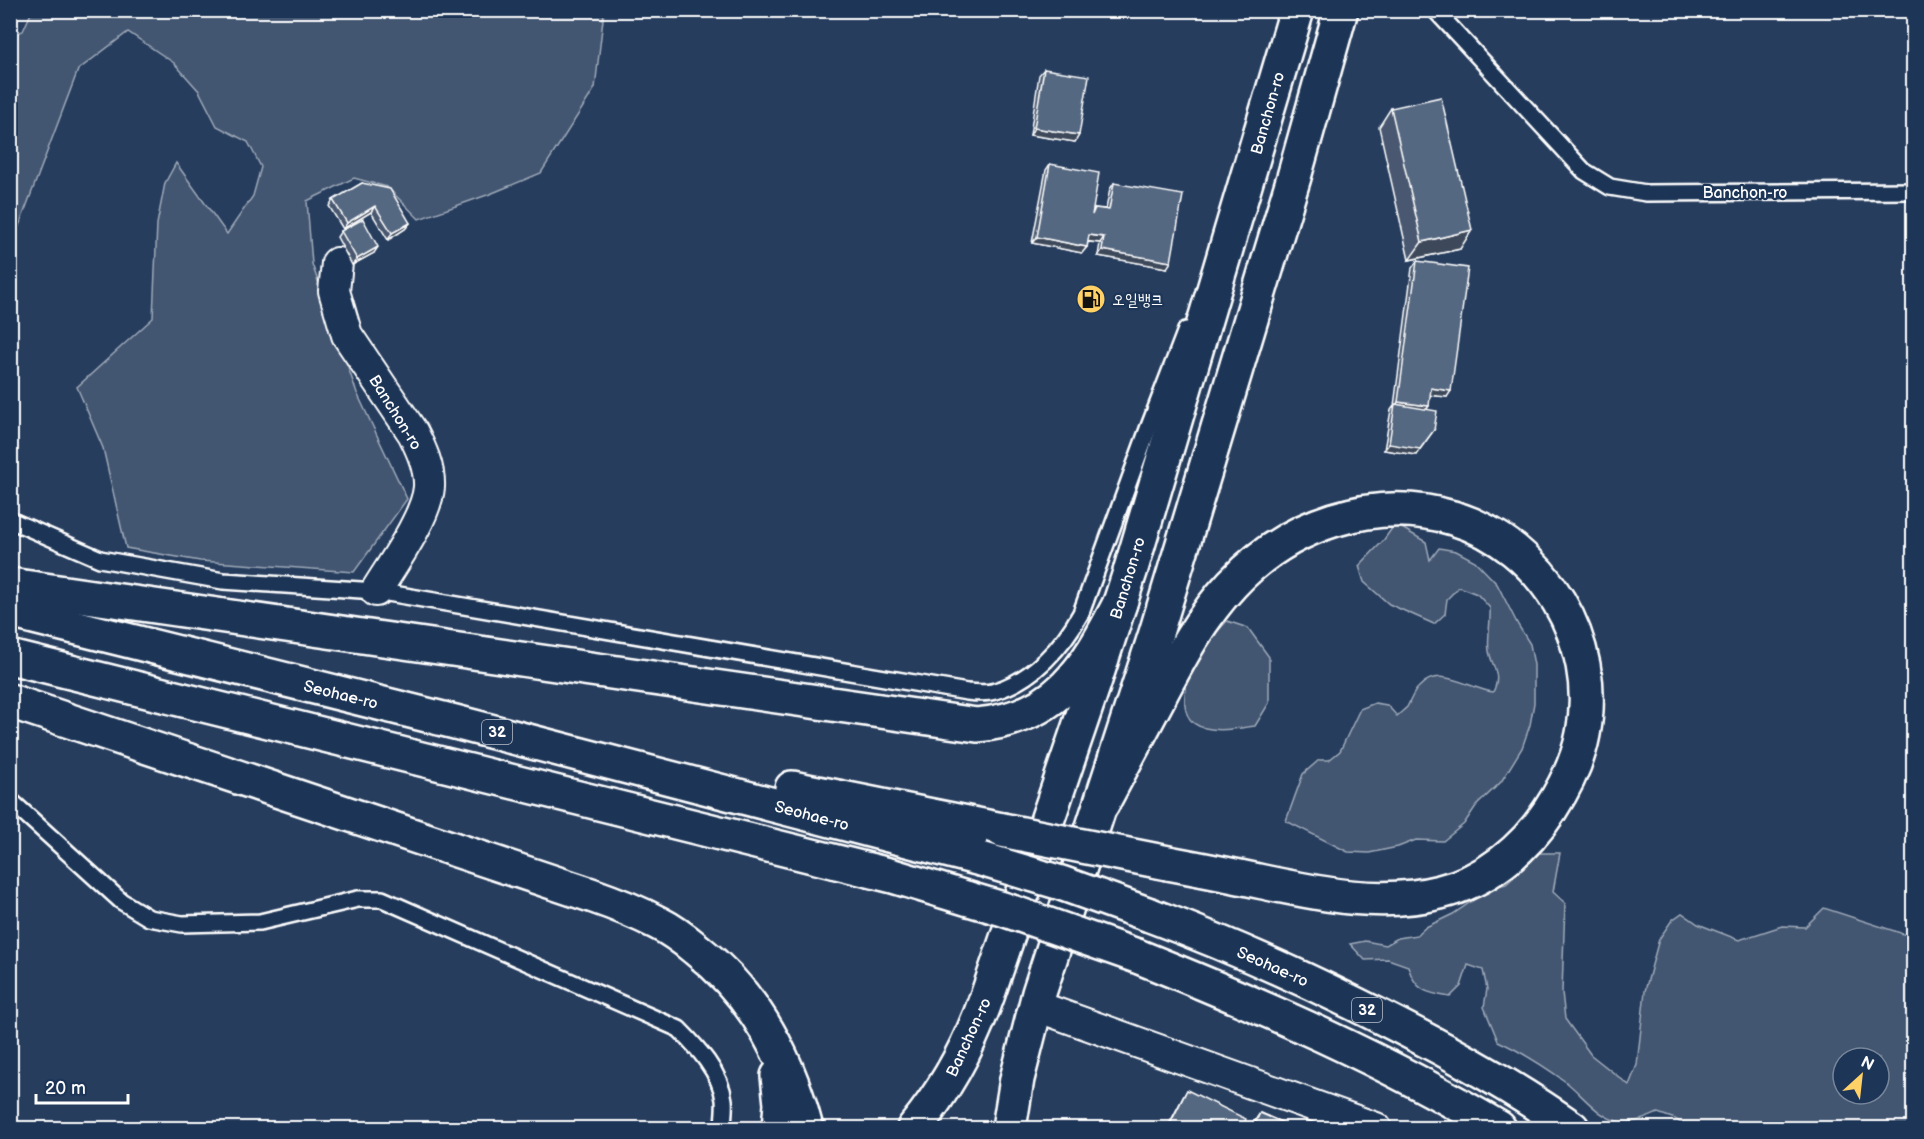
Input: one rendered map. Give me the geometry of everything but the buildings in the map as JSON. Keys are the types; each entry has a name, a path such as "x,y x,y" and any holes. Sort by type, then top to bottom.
{"main road":[{"name":"Banchon-ro","path":"914,1128 951,1076 982,1012 1120,603 1256,154 1297,10"},
{"path":"1009,1128 1017,1080 1036,1006 1156,633 1294,177 1341,10"},
{"path":"455,722 1313,892 1370,899 1397,898 1442,892 1477,878 1496,867 1522,845 1550,810 1572,770 1583,734 1586,691 1583,659 1572,626 1556,597 1537,572 1509,545 1476,527 1444,516 1415,510 1377,512 1325,522 1294,535 1268,551 1232,584 1207,615 1181,655 1102,804"},
{"path":"10,585 977,725 993,724 1023,716 1051,700 1066,687 1090,657 1120,603"},
{"name":"Seohae-ro","path":"10,611 455,722 981,859 1060,883 1150,915 1279,967 1386,1019 1477,1067 1572,1128"},
{"name":"32","path":"10,657 893,876 1003,909 1137,956 1243,999 1359,1051 1499,1128"},
{"path":"10,701 615,903 659,923 710,960 765,1025 794,1087 806,1128"},
{"path":"765,1025 779,1078 781,1104 779,1128"}],"street":[{"name":"Banchon-ro","path":"337,263 334,291 347,335 413,433 422,450 427,467 429,487 423,510 376,591"},
{"path":"1036,1006 1376,1128"},
{"path":"1308,1104 1326,1128"}],"lane":[{"name":"Banchon-ro","path":"1435,10 1584,171 1610,187 1646,193 1914,191"},
{"path":"10,520 100,559 223,581 376,591 967,692 994,692 1021,679 1046,660 1066,637 1081,613 1152,418 1256,154"},
{"path":"10,800 121,901 149,918 182,924 260,922 358,899 382,899 679,1029 699,1048 714,1071 724,1098 723,1128"}],"shaded area":[{"path":"32,11 604,11 595,88 541,173 419,219 387,187 354,178 307,201 312,264 357,393 407,499 354,572 200,561 126,548 103,448 77,387 153,318 157,224 165,183 176,163 227,234 253,196 261,167 248,142 217,126 199,91 174,63 128,32 78,70 11,247 11,35 23,31"},
{"path":"1395,524 1426,542 1430,560 1439,548 1456,551 1475,561 1497,584 1530,644 1534,665 1534,703 1530,725 1522,748 1501,782 1476,806 1464,824 1443,841 1416,840 1398,847 1369,853 1348,852 1286,821 1303,774 1319,760 1329,760 1340,751 1360,709 1375,703 1387,705 1397,716 1407,707 1417,689 1427,680 1436,678 1455,680 1493,692 1497,680 1489,647 1490,608 1477,594 1459,587 1447,599 1445,614 1434,624 1389,604 1364,582 1359,566 1383,541"},
{"path":"1227,621 1248,628 1269,657 1269,703 1255,726 1218,730 1194,723 1187,714 1185,703 1193,665 1205,645"},
{"path":"1538,853 1560,853 1553,892 1565,903 1562,992 1565,1019 1591,1055 1629,1085 1637,1065 1645,991 1659,939 1672,920 1682,913 1698,924 1739,940 1782,926 1805,927 1824,908 1913,937 1913,1128 1689,1128 1675,1119 1658,1113 1631,1122 1614,1120 1599,1111 1549,1070 1498,1041 1484,1007 1487,989 1483,970 1468,965 1461,986 1450,997 1442,996 1418,986 1408,966 1388,959 1365,960 1350,944 1365,941 1386,945 1398,938 1417,935 1426,927 1453,914 1485,889 1506,884"}],"place":[{"name":"오일뱅크","path":"1091,299"}]}
